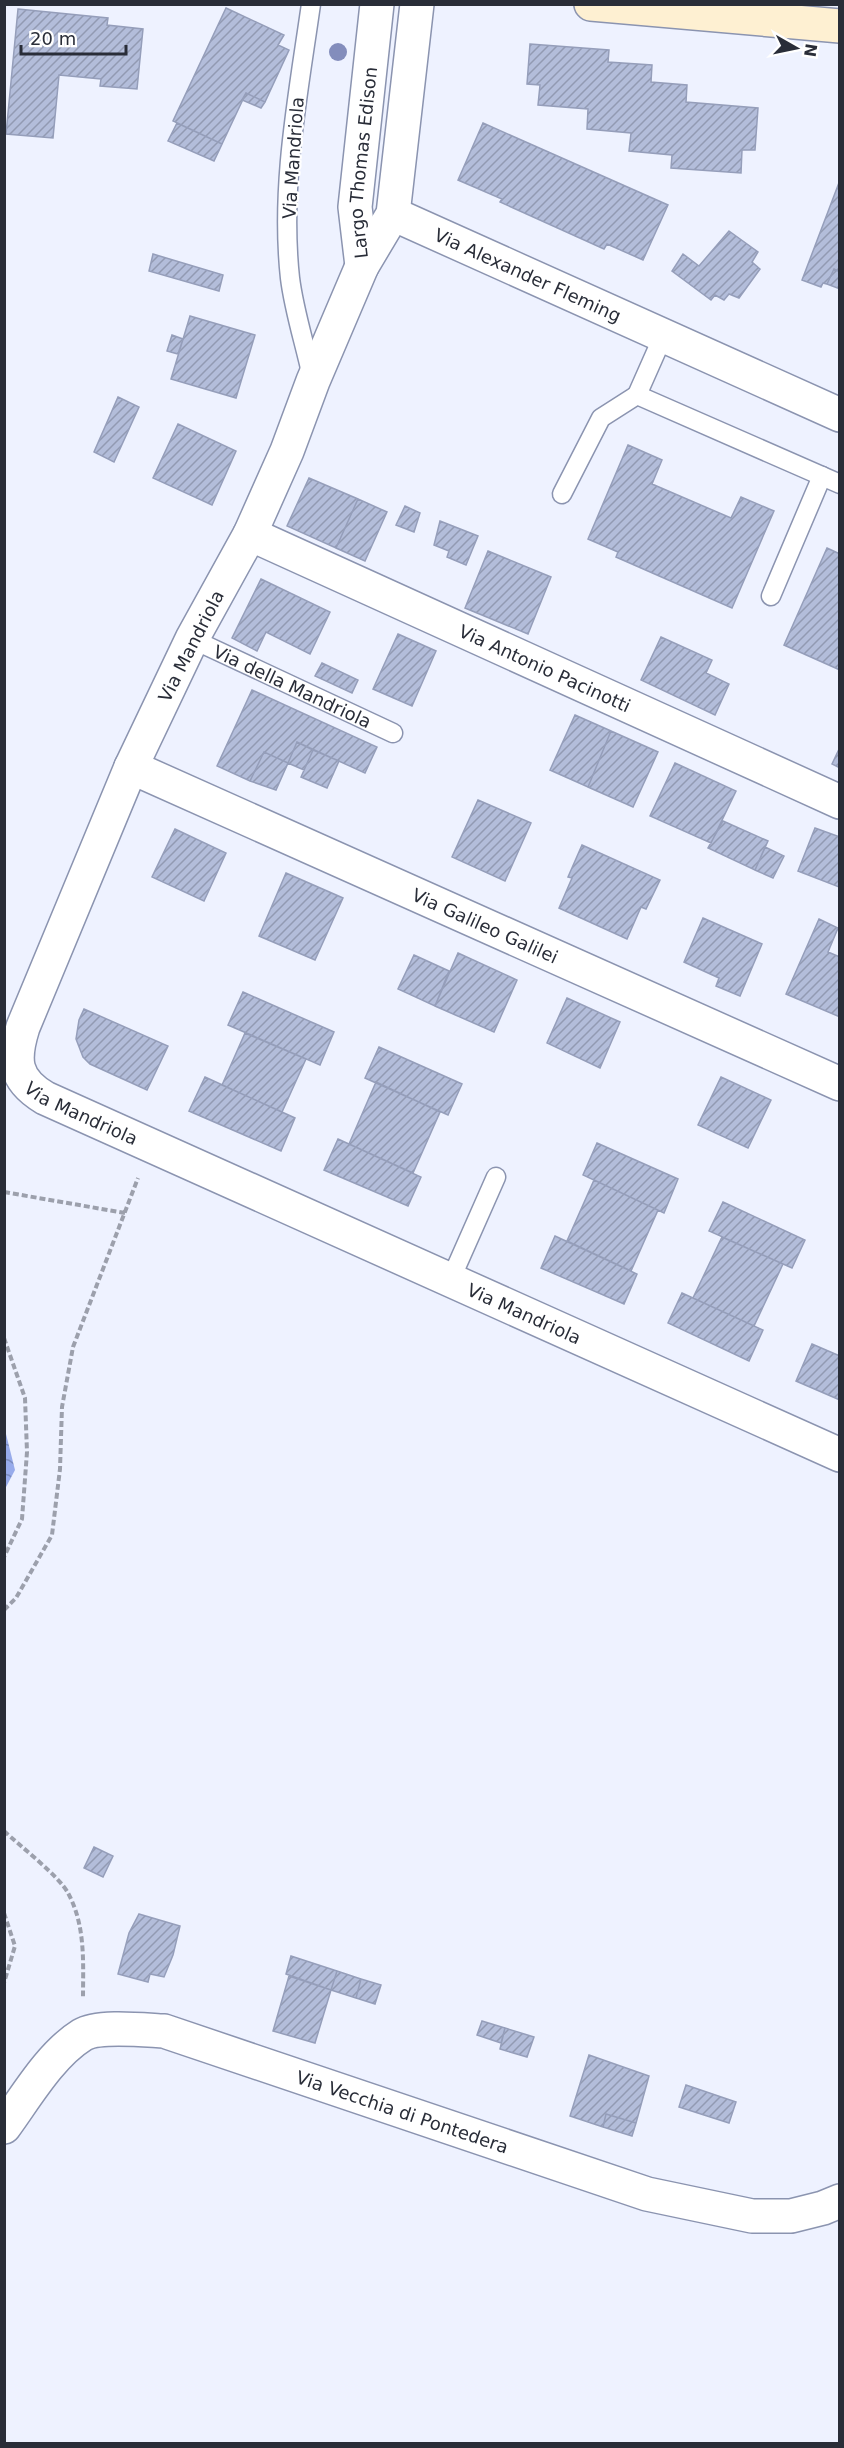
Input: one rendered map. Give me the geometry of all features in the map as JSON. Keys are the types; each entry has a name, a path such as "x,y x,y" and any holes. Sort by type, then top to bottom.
{"main road":[{"path":"591,4 840,26"}],"street":[{"name":"Largo Thomas Edison","path":"362,266 355,207 377,4"},
{"name":"Largo Thomas Edison","path":"362,266 393,214 417,4"},
{"name":"Via Alexander Fleming","path":"393,214 840,415"},
{"name":"Via Mandriola","path":"362,266 313,381 287,451 250,534 192,639 131,767 23,1027 18,1044 16,1066 34,1092 150,1147 840,1455"},
{"name":"Via Antonio Pacinotti","path":"250,534 840,802"},
{"name":"Via Galileo Galilei","path":"131,767 840,1084"},
{"name":"Via Vecchia di Pontedera","path":"83,2034 118,2029 164,2031 647,2194 716,2210 752,2216 791,2216 840,2201"},
{"path":"4,2127 50,2063 83,2034"}],"lane":[{"name":"Via Mandriola","path":"311,4 291,136 286,201 290,280 313,381"},
{"path":"562,494 601,418 638,395 664,334"},
{"path":"638,395 840,484"},
{"path":"771,596 822,476"},
{"name":"Via della Mandriola","path":"192,639 393,733"},
{"path":"450,1281 496,1177"}],"path":[{"path":"4,1610 16,1598 52,1535 60,1469 62,1407 74,1347 150,1147"},
{"path":"4,1192 125,1213"},
{"path":"4,1338 25,1398 27,1452 22,1519 4,1557"},
{"path":"4,1831 67,1892 79,1921 83,1948 83,2034"},
{"path":"4,1913 15,1946 4,1983"}],"water":[{"path":"4,1426 15,1470 5,1489 4,1489"}],"building":[{"path":"226,8 284,35 278,45 289,50 265,102 246,93 222,144 173,121"},
{"path":"18,9 108,18 107,25 143,29 137,89 100,86 101,79 59,75 53,138 6,134"},
{"path":"530,44 609,50 608,62 652,65 651,82 687,85 686,102 758,108 755,150 742,150 741,173 671,168 672,155 629,151 631,133 587,129 588,109 538,105 540,85 527,84"},
{"path":"246,93 265,102 261,108 242,100"},
{"path":"177,123 222,144 214,161 168,141"},
{"path":"483,123 668,205 643,260 607,244 604,249 500,202 502,199 458,180"},
{"path":"840,180 840,272 834,269 827,284 823,283 821,287 802,280"},
{"path":"729,231 758,252 752,262 760,269 739,298 729,294 724,300 715,295 711,300 672,271 683,254 699,266"},
{"path":"153,254 223,275 219,291 149,271"},
{"path":"834,269 840,272 840,289 827,284"},
{"path":"190,316 255,335 236,398 171,379"},
{"path":"172,335 183,339 178,354 167,351"},
{"path":"118,397 139,407 114,462 94,452"},
{"path":"178,424 236,451 212,505 153,478"},
{"path":"628,445 662,460 652,484 731,518 741,497 774,511 732,608 616,557 618,552 588,539"},
{"path":"309,478 358,499 336,548 287,526"},
{"path":"358,499 387,512 365,561 336,548"},
{"path":"405,506 420,513 414,532 396,525"},
{"path":"440,521 478,536 466,565 447,557 449,551 434,545"},
{"path":"827,548 840,554 840,670 784,645"},
{"path":"488,551 551,577 528,634 465,608"},
{"path":"261,579 330,612 310,654 266,632 257,651 232,638"},
{"path":"398,634 436,651 412,706 373,689"},
{"path":"661,637 712,660 706,673 729,684 715,715 641,680"},
{"path":"322,663 358,680 352,693 315,676"},
{"path":"252,690 377,747 365,773 297,742 288,763 264,752 250,781 217,766"},
{"path":"575,715 611,731 588,787 550,770"},
{"path":"611,731 658,752 633,807 588,787"},
{"path":"297,742 313,750 304,770 288,763"},
{"path":"840,747 840,768 832,764"},
{"path":"313,750 339,761 327,788 301,777"},
{"path":"264,752 288,763 276,790 250,781"},
{"path":"675,763 736,791 711,843 650,816"},
{"path":"478,800 531,823 505,881 452,857"},
{"path":"723,821 768,841 755,870 708,848"},
{"path":"815,828 840,837 839,887 798,871"},
{"path":"175,829 226,853 204,901 152,877"},
{"path":"582,845 660,880 646,909 641,907 627,939 559,908 572,878 568,877"},
{"path":"765,847 784,856 773,878 755,870"},
{"path":"286,873 343,898 315,960 259,936"},
{"path":"703,918 762,944 740,996 716,986 719,978 684,962"},
{"path":"819,919 838,928 828,952 840,957 840,1017 786,994"},
{"path":"458,953 517,980 494,1032 435,1006"},
{"path":"414,955 449,971 435,1006 398,989"},
{"path":"243,992 334,1032 320,1065 228,1025"},
{"path":"567,998 620,1022 600,1068 547,1043"},
{"path":"84,1009 168,1046 147,1090 90,1064 83,1057 76,1039 79,1020"},
{"path":"245,1033 306,1059 282,1112 222,1085"},
{"path":"379,1047 462,1084 448,1115 365,1078"},
{"path":"205,1077 295,1118 281,1151 189,1111"},
{"path":"721,1077 771,1100 748,1148 698,1125"},
{"path":"376,1082 440,1112 413,1173 349,1144"},
{"path":"338,1139 421,1177 408,1206 324,1170"},
{"path":"597,1143 678,1179 664,1213 583,1175"},
{"path":"594,1180 658,1210 631,1271 567,1241"},
{"path":"723,1202 805,1240 792,1268 709,1231"},
{"path":"555,1236 637,1274 624,1304 541,1268"},
{"path":"722,1237 783,1264 754,1326 693,1298"},
{"path":"682,1293 763,1330 749,1361 668,1323"},
{"path":"812,1344 840,1356 840,1400 796,1381"},
{"path":"94,1847 113,1856 103,1877 84,1868"},
{"path":"139,1914 180,1926 173,1955 164,1977 150,1974 148,1982 118,1974 129,1933"},
{"path":"291,1956 337,1971 331,1990 286,1974"},
{"path":"337,1971 361,1979 356,1998 331,1990"},
{"path":"289,1976 331,1990 315,2043 273,2031"},
{"path":"361,1979 381,1985 375,2004 356,1998"},
{"path":"482,2021 505,2028 501,2043 477,2035"},
{"path":"505,2028 534,2037 527,2057 500,2049"},
{"path":"589,2055 649,2076 636,2123 606,2114 603,2127 570,2116"},
{"path":"686,2085 736,2102 729,2123 679,2107"},
{"path":"606,2114 636,2123 632,2136 603,2127"}]}
